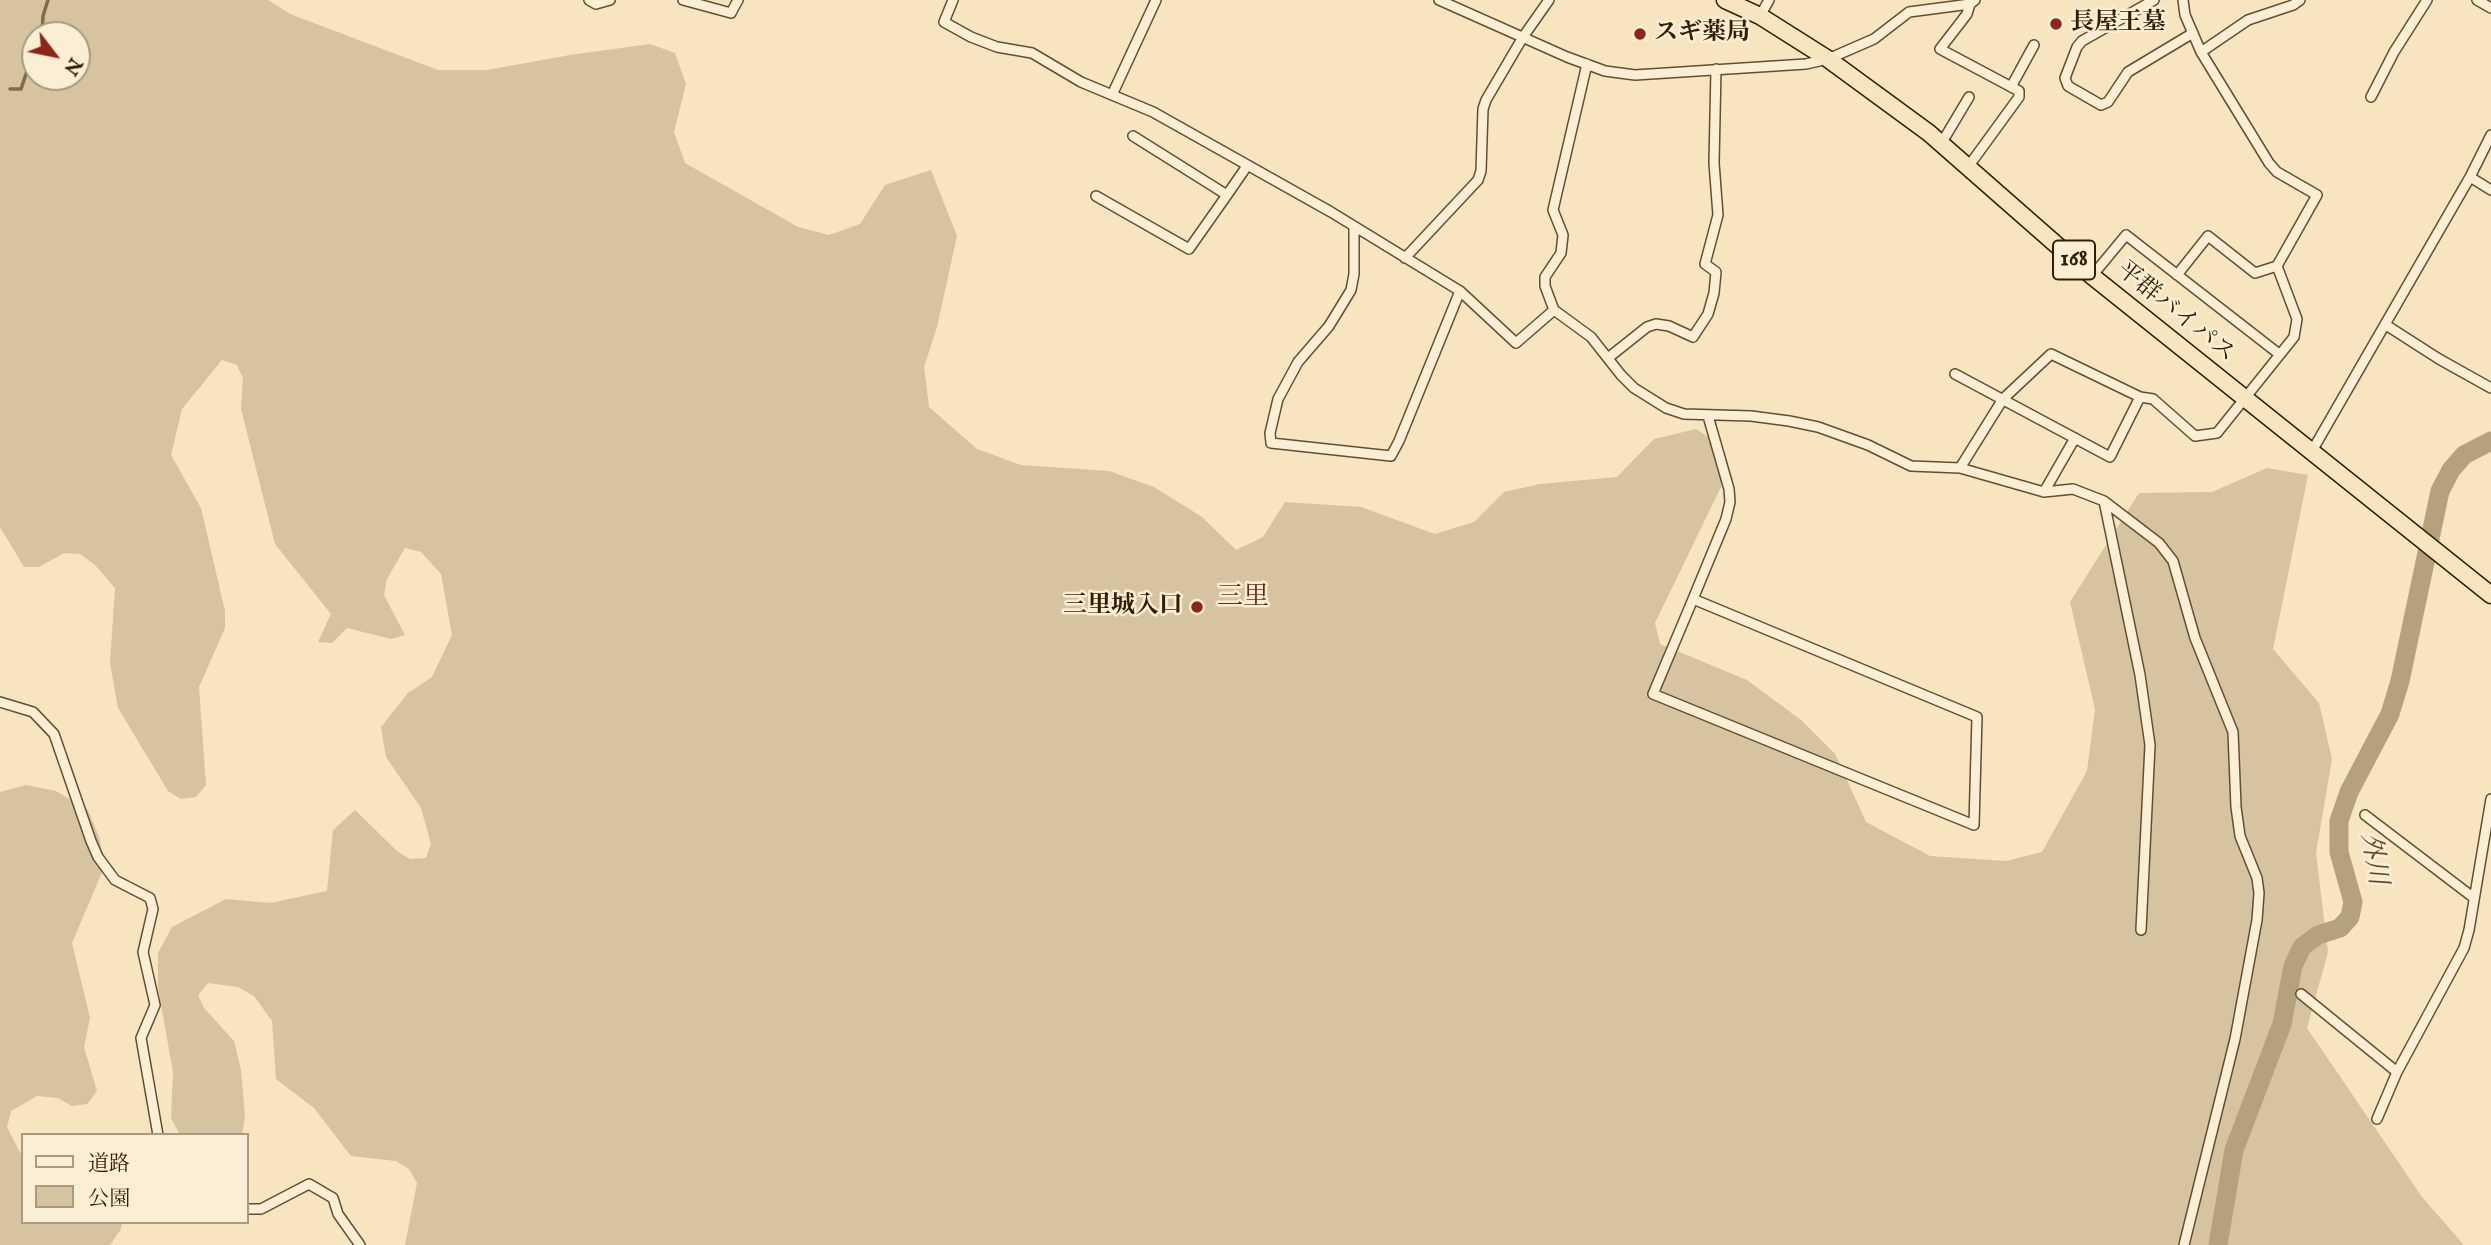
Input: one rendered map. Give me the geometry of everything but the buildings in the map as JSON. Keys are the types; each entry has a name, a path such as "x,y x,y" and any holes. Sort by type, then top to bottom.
{"highway":[{"name":"平群バイパス","path":"1726,0 1760,16 1857,78 1941,144 2092,276 2491,595"}],"street":[{"path":"589,0 596,4 610,0"},
{"path":"683,0 731,13 738,0"},
{"path":"953,0 944,22 997,47 1032,53 1081,82 1153,112 1460,291 1516,343 1554,310"},
{"path":"1112,95 1156,0"},
{"path":"1440,0 1605,71 1635,75 1806,64 1828,59 1874,39 1909,12 1972,2"},
{"path":"1405,258 1478,180 1481,171 1483,109 1523,37 1549,0"},
{"path":"1760,16 1769,0"},
{"path":"2154,0 2082,41 2065,78 2068,86 2101,105 2108,102 2128,72 2193,33"},
{"path":"2176,275 2208,236 2255,273 2277,267 2317,195 2277,172 2201,52 2183,0"},
{"path":"2201,52 2248,20 2293,5 2300,0"},
{"path":"2371,97 2394,52 2427,0"},
{"path":"2477,0 2491,8"},
{"path":"1968,167 2018,97 2019,91 1940,49 1967,14 1972,2"},
{"path":"2011,87 2034,45"},
{"path":"1587,64 1553,210 1563,235 1561,253 1545,277 1545,286 1554,310 1591,337 1634,388 1666,408 1684,414 1751,415 1789,421 1818,427 1911,466 1960,468 2044,492 2073,489 2104,502 2159,543 2173,561 2195,638 2233,732 2240,836 2257,878 2257,920 2235,1039 2184,1245"},
{"path":"1608,358 1647,327 1656,324 1669,326 1693,337 1708,314 1716,272 1705,264 1718,215 1714,163 1716,69"},
{"path":"1941,144 1969,97"},
{"path":"2312,451 2470,177 2491,135"},
{"path":"1133,136 1227,195"},
{"path":"1097,196 1189,249 1247,166"},
{"path":"2470,177 2491,190"},
{"path":"1354,227 1354,274 1351,290 1329,326 1298,362 1278,399 1270,443 1391,456 1460,291"},
{"path":"2092,276 2126,235 2278,354"},
{"path":"1960,468 2003,399 2052,354 2140,397 2152,399 2195,436 2217,433 2294,337 2297,319 2277,267"},
{"path":"2386,325 2491,388"},
{"path":"1955,374 2110,457 2140,397"},
{"path":"1693,599 1978,717 1975,825 1653,694 1726,519 1730,502 1729,489 1708,416"},
{"path":"2044,492 2075,438"},
{"path":"2104,502 2140,676 2150,745 2141,930"},
{"path":"0,702 33,712 54,734 98,857 115,880 150,898 153,909 143,952 155,1005 141,1038 158,1133"},
{"path":"2377,1119 2397,1072 2465,948 2491,799"},
{"path":"2365,816 2474,898"},
{"path":"2301,994 2397,1072"},
{"path":"248,1209 261,1209 309,1185 333,1198 338,1214 360,1245"}],"green space":[{"path":"0,0 268,0 290,14 438,70 487,70 650,44 675,53 686,84 674,132 685,163 798,227 829,235 860,224 885,185 931,170 957,236 937,327 924,367 929,407 977,449 1021,465 1109,471 1154,487 1202,517 1236,550 1263,537 1285,502 1361,507 1435,534 1474,522 1504,492 1540,484 1617,477 1654,439 1696,429 1723,446 1721,487 1655,623 1660,644 1747,680 1801,720 1835,754 1866,822 1930,856 2006,861 2042,852 2087,771 2095,709 2070,602 2139,493 2212,492 2267,468 2308,475 2273,649 2319,703 2332,759 2316,853 2328,952 2307,1028 2422,1197 2464,1245 405,1245 417,1183 409,1169 396,1161 351,1156 314,1108 276,1079 272,1021 254,996 238,987 208,983 198,995 204,1008 234,1041 241,1070 245,1116 242,1133 179,1133 171,1118 173,1072 158,988 158,953 172,927 226,899 270,903 327,891 333,830 355,810 397,851 410,859 426,858 431,844 421,808 386,757 381,727 408,693 432,677 452,635 441,574 421,552 405,548 387,579 384,595 405,635 391,639 347,628 332,643 318,642 331,614 275,544 241,409 243,378 237,365 222,360 182,409 171,455 201,508 225,611 225,628 199,687 206,785 196,797 181,799 168,791 118,708 110,663 115,588 94,564 80,554 64,553 39,567 24,567 0,527"},
{"path":"26,785 56,791 88,810 100,839 103,870 72,943 90,1018 84,1047 97,1091 87,1104 72,1106 58,1098 37,1096 11,1111 7,1127 21,1154 21,1224 122,1224 110,1245 0,1245 0,792"}],"waterway":[{"path":"43,21 48,0"},
{"path":"10,89 21,89"},
{"name":"外川","path":"2218,1245 2234,1150 2282,1024 2293,966 2302,947 2318,935 2340,928 2350,917 2353,902 2339,852 2339,821 2349,792 2390,714 2400,681 2440,491 2451,470 2464,455 2491,441"}],"place":[{"name":"長屋王墓","path":"2056,24"},
{"name":"スギ薬局","path":"1640,34"},
{"name":"三里城入口","path":"1197,607"}],"district":[{"name":"三里","path":"1243,599"}]}
